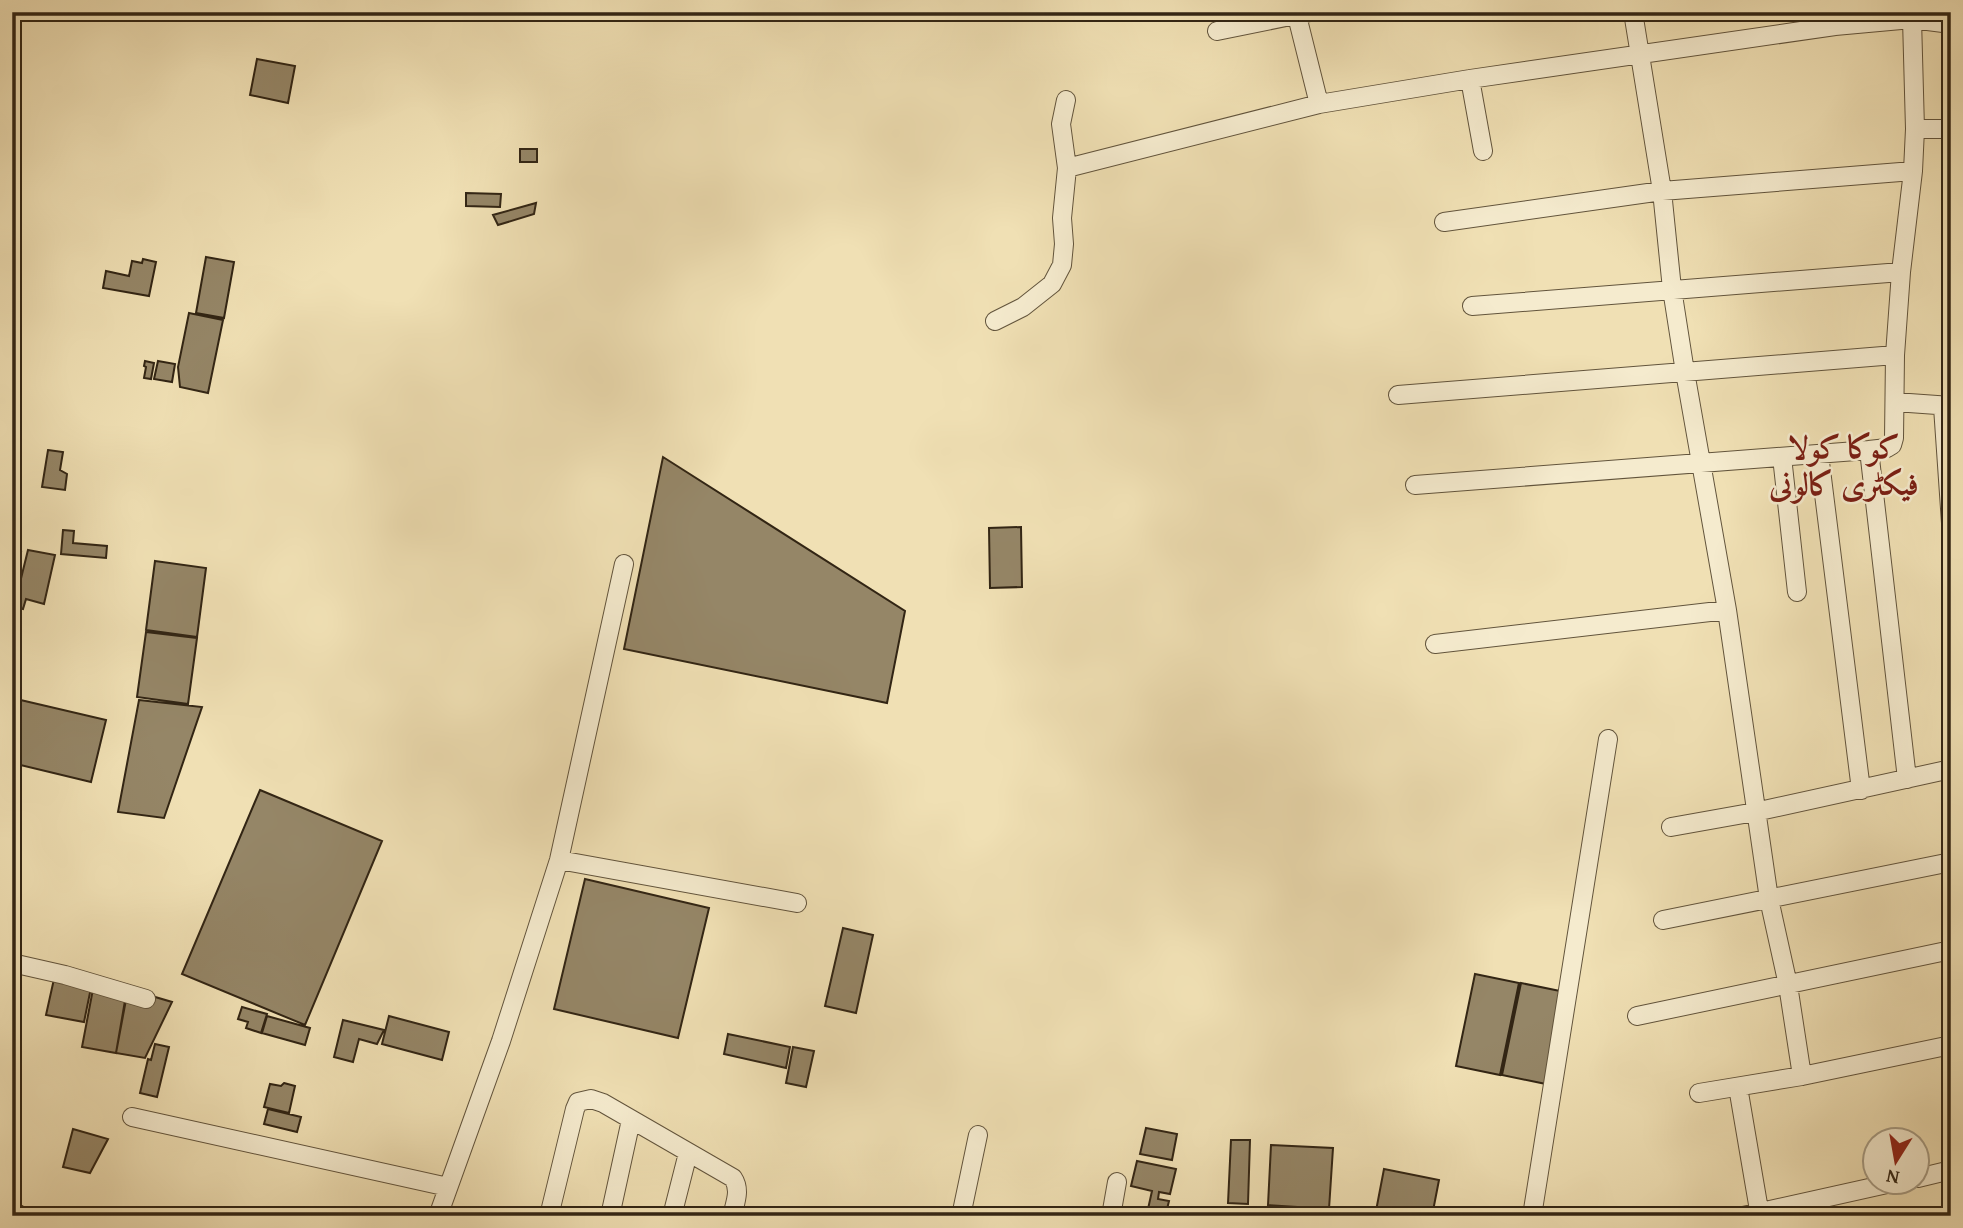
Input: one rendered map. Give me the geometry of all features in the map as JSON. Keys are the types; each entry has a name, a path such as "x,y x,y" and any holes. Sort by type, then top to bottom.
{"street":[{"path":"1633,12 1662,191 1672,289 1685,372 1727,610 1769,899 1788,985 1802,1076"},
{"path":"1217,31 1301,13 1319,104"},
{"path":"1415,485 1869,450 1892,445 1901,272 1913,171 1912,19"},
{"path":"1067,168 1319,104 1470,79 1835,26 1912,19 1951,24"},
{"path":"1470,79 1483,151"},
{"path":"995,321 1023,307 1052,284 1062,265 1062,218 1067,168 1061,124 1066,100"},
{"path":"1914,129 1951,129"},
{"path":"1444,222 1662,191 1913,171"},
{"path":"1472,306 1901,272"},
{"path":"1398,395 1895,355"},
{"path":"1895,402 1947,406 1951,523"},
{"path":"1869,450 1907,779"},
{"path":"1819,454 1861,790"},
{"path":"1782,457 1797,592"},
{"path":"438,1216 501,1041 559,860 625,564"},
{"path":"1435,644 1727,610"},
{"path":"1532,1216 1608,739"},
{"path":"1671,827 1755,812 1951,769"},
{"path":"559,860 797,903"},
{"path":"1663,920 1951,862"},
{"path":"1637,1016 1951,950"},
{"path":"12,963 65,975 146,999"},
{"path":"1699,1093 1802,1076 1951,1045"},
{"path":"1738,1087 1754,1214 1862,1190"},
{"path":"549,1216 575,1109 578,1102 591,1099 603,1103 733,1178 738,1194 732,1216"},
{"path":"132,1117 448,1187"},
{"path":"610,1216 631,1120"},
{"path":"961,1216 978,1135"},
{"path":"672,1216 688,1153"},
{"path":"1932,1174 1951,1170"},
{"path":"1111,1216 1117,1182"}],"building":[{"path":"257,59 295,66 288,103 250,95"},
{"path":"520,149 537,149 537,162 520,162"},
{"path":"466,193 501,194 500,207 466,206"},
{"path":"536,203 534,214 498,225 493,215"},
{"path":"206,257 234,262 224,318 196,313"},
{"path":"143,259 156,262 149,296 103,288 106,271 129,276 132,261 142,263"},
{"path":"189,313 223,320 208,393 180,387 178,367"},
{"path":"145,361 154,363 151,379 144,378"},
{"path":"158,361 175,364 172,382 154,379"},
{"path":"48,450 63,452 60,470 67,474 65,490 42,487"},
{"path":"663,457 905,611 887,703 624,649"},
{"path":"1021,527 1022,587 990,588 989,528"},
{"path":"63,530 74,531 73,543 107,546 106,558 61,554"},
{"path":"12,549 21,552 12,587"},
{"path":"28,550 55,555 44,604 26,599 23,609 14,607"},
{"path":"155,561 206,568 197,637 146,630"},
{"path":"146,632 197,638 188,704 137,697"},
{"path":"12,698 106,720 91,782 12,763"},
{"path":"139,700 202,707 164,818 118,812"},
{"path":"260,790 382,841 305,1025 182,974"},
{"path":"585,879 709,908 678,1038 554,1009"},
{"path":"843,928 873,935 856,1013 825,1006"},
{"path":"56,970 93,978 84,1022 46,1015"},
{"path":"1475,974 1519,983 1500,1075 1456,1066"},
{"path":"1521,983 1565,992 1546,1084 1502,1075"},
{"path":"93,989 126,995 116,1053 82,1047"},
{"path":"128,989 172,1002 145,1058 116,1053"},
{"path":"242,1007 267,1014 261,1033 246,1028 248,1022 238,1019"},
{"path":"267,1016 310,1028 305,1045 262,1033"},
{"path":"389,1016 449,1032 442,1060 382,1044"},
{"path":"343,1020 384,1030 377,1044 359,1039 353,1062 334,1057"},
{"path":"728,1034 790,1047 786,1068 724,1054"},
{"path":"155,1044 169,1047 157,1097 140,1093 148,1059 151,1060"},
{"path":"793,1047 814,1051 806,1087 786,1083"},
{"path":"284,1083 295,1086 289,1113 264,1107 270,1084 281,1086"},
{"path":"268,1109 301,1117 297,1132 264,1124"},
{"path":"1146,1128 1177,1134 1172,1160 1140,1154"},
{"path":"73,1129 108,1139 90,1173 63,1167"},
{"path":"1231,1140 1250,1140 1248,1204 1228,1203"},
{"path":"1271,1145 1333,1148 1329,1209 1268,1205"},
{"path":"1137,1161 1176,1169 1170,1194 1159,1192 1158,1199 1169,1201 1166,1213 1148,1209 1152,1191 1131,1186"},
{"path":"1384,1169 1439,1180 1432,1216 1375,1216"}],"district":[{"name":"کوکا کولا فیکٹری کالونی","path":"1844,464"}]}
